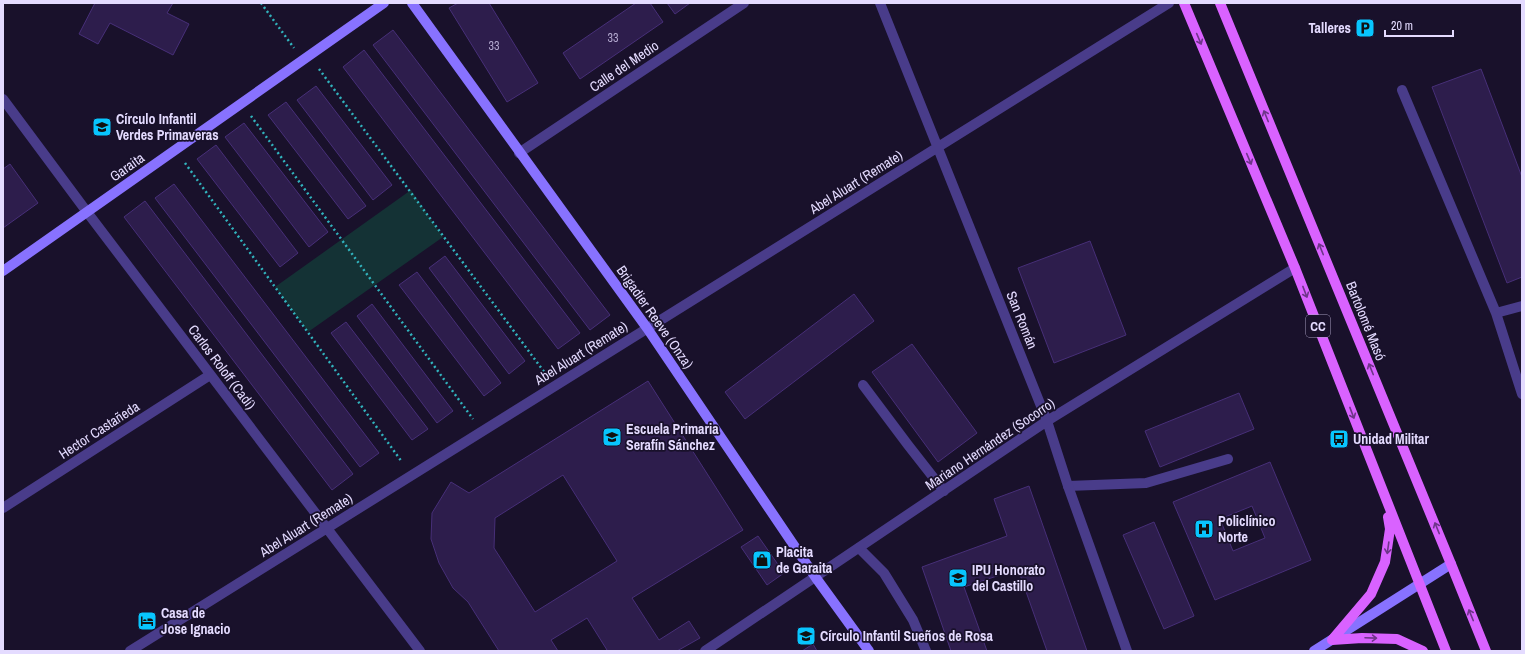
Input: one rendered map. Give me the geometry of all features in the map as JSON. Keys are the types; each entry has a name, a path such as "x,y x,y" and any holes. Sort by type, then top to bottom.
{"main road":[{"name":"CC","path":"1184,3 1295,268 1446,651"},
{"name":"Bartolomé Masó","path":"1220,3 1486,651"},
{"path":"1332,640 1371,594 1386,562 1390,529 1384,495"},
{"path":"1332,640 1362,638 1397,639 1423,651"}],"street":[{"name":"Garaita","path":"3,272 384,3"},
{"name":"Brigadier Reeve (Onza)","path":"412,3 647,328 816,578 869,651"},
{"name":"Calle del Medio","path":"520,153 744,3"},
{"name":"San Román","path":"880,3 1047,422 1068,486 1127,651"},
{"name":"Abel Aluart (Remate)","path":"130,651 1169,3"},
{"path":"1402,90 1496,313 1522,394"},
{"name":"Carlos Roloff (Cadí)","path":"3,99 420,651"},
{"name":"Mariano Hernández (Socorro)","path":"705,651 1047,422 1295,268"},
{"path":"1496,313 1522,306"},
{"name":"Hector Castañeda","path":"3,508 210,374"},
{"path":"863,385 944,491"},
{"path":"1068,486 1146,483 1228,459"},
{"path":"859,548 884,573 913,620 926,651"},
{"path":"1314,651 1451,564"}],"path":[{"path":"261,3 306,58 554,386"},
{"path":"242,103 482,431"},
{"path":"176,150 412,475"}],"green space":[{"path":"411,190 443,237 308,332 275,287"}],"building":[{"path":"95,3 173,3 167,13 189,24 173,55 110,23 98,44 79,34"},
{"path":"458,3 489,3 538,83 507,102 449,8"},
{"path":"636,3 650,3 663,22 580,79 563,53"},
{"path":"667,3 690,3 675,14"},
{"path":"393,30 610,315 590,330 373,45"},
{"path":"364,50 580,333 558,349 343,67"},
{"path":"1481,69 1522,177 1522,277 1507,283 1432,87"},
{"path":"316,86 392,185 373,200 297,100"},
{"path":"286,102 366,206 348,219 268,115"},
{"path":"244,123 328,232 309,247 225,137"},
{"path":"216,145 298,253 280,267 197,159"},
{"path":"10,164 38,203 3,228 3,169"},
{"path":"174,184 379,453 360,467 155,198"},
{"path":"145,201 353,474 332,490 124,217"},
{"path":"1090,241 1126,335 1054,363 1018,268"},
{"path":"445,256 525,361 509,374 429,268"},
{"path":"417,272 501,383 484,396 399,285"},
{"path":"854,294 874,321 745,419 725,392"},
{"path":"372,304 453,411 437,423 357,316"},
{"path":"346,322 428,429 412,440 331,333"},
{"path":"912,344 977,433 938,462 872,372"},
{"path":"648,381 743,530 632,598 659,640 689,621 700,638 677,651 604,651 607,650 587,618 551,640 558,651 499,651 468,602 453,588 439,563 431,539 432,513 451,482 469,493","holes":["563,475 617,561 535,612 494,548 495,518"]},
{"path":"1239,393 1254,429 1160,467 1145,431"},
{"name":"Policlínico Norte","path":"1270,462 1311,560 1215,600 1173,502","holes":["1252,506 1265,538 1233,551 1220,519"]},
{"name":"IPU Honorato del Castillo","path":"1029,486 1087,651 1047,651 1018,569 964,587 987,651 951,651 922,567 1007,536 994,499"},
{"path":"1154,522 1194,616 1164,629 1123,535"},
{"name":"Placita de Garaita","path":"758,536 784,573 767,585 741,547"},
{"path":"813,644 817,651 802,651"}],"place":[{"name":"Talleres","path":"1365,28"},
{"name":"Círculo Infantil Verdes Primaveras","path":"102,127"},
{"name":"Escuela Primaria Serafín Sánchez","path":"612,437"},
{"name":"Unidad Militar","path":"1339,439"},
{"name":"Policlínico Norte","path":"1204,529"},
{"name":"Placita de Garaita","path":"762,560"},
{"name":"IPU Honorato del Castillo","path":"958,578"},
{"name":"Casa de Jose Ignacio","path":"147,621"},
{"name":"Círculo Infantil Sueños de Rosa","path":"806,636"}]}
